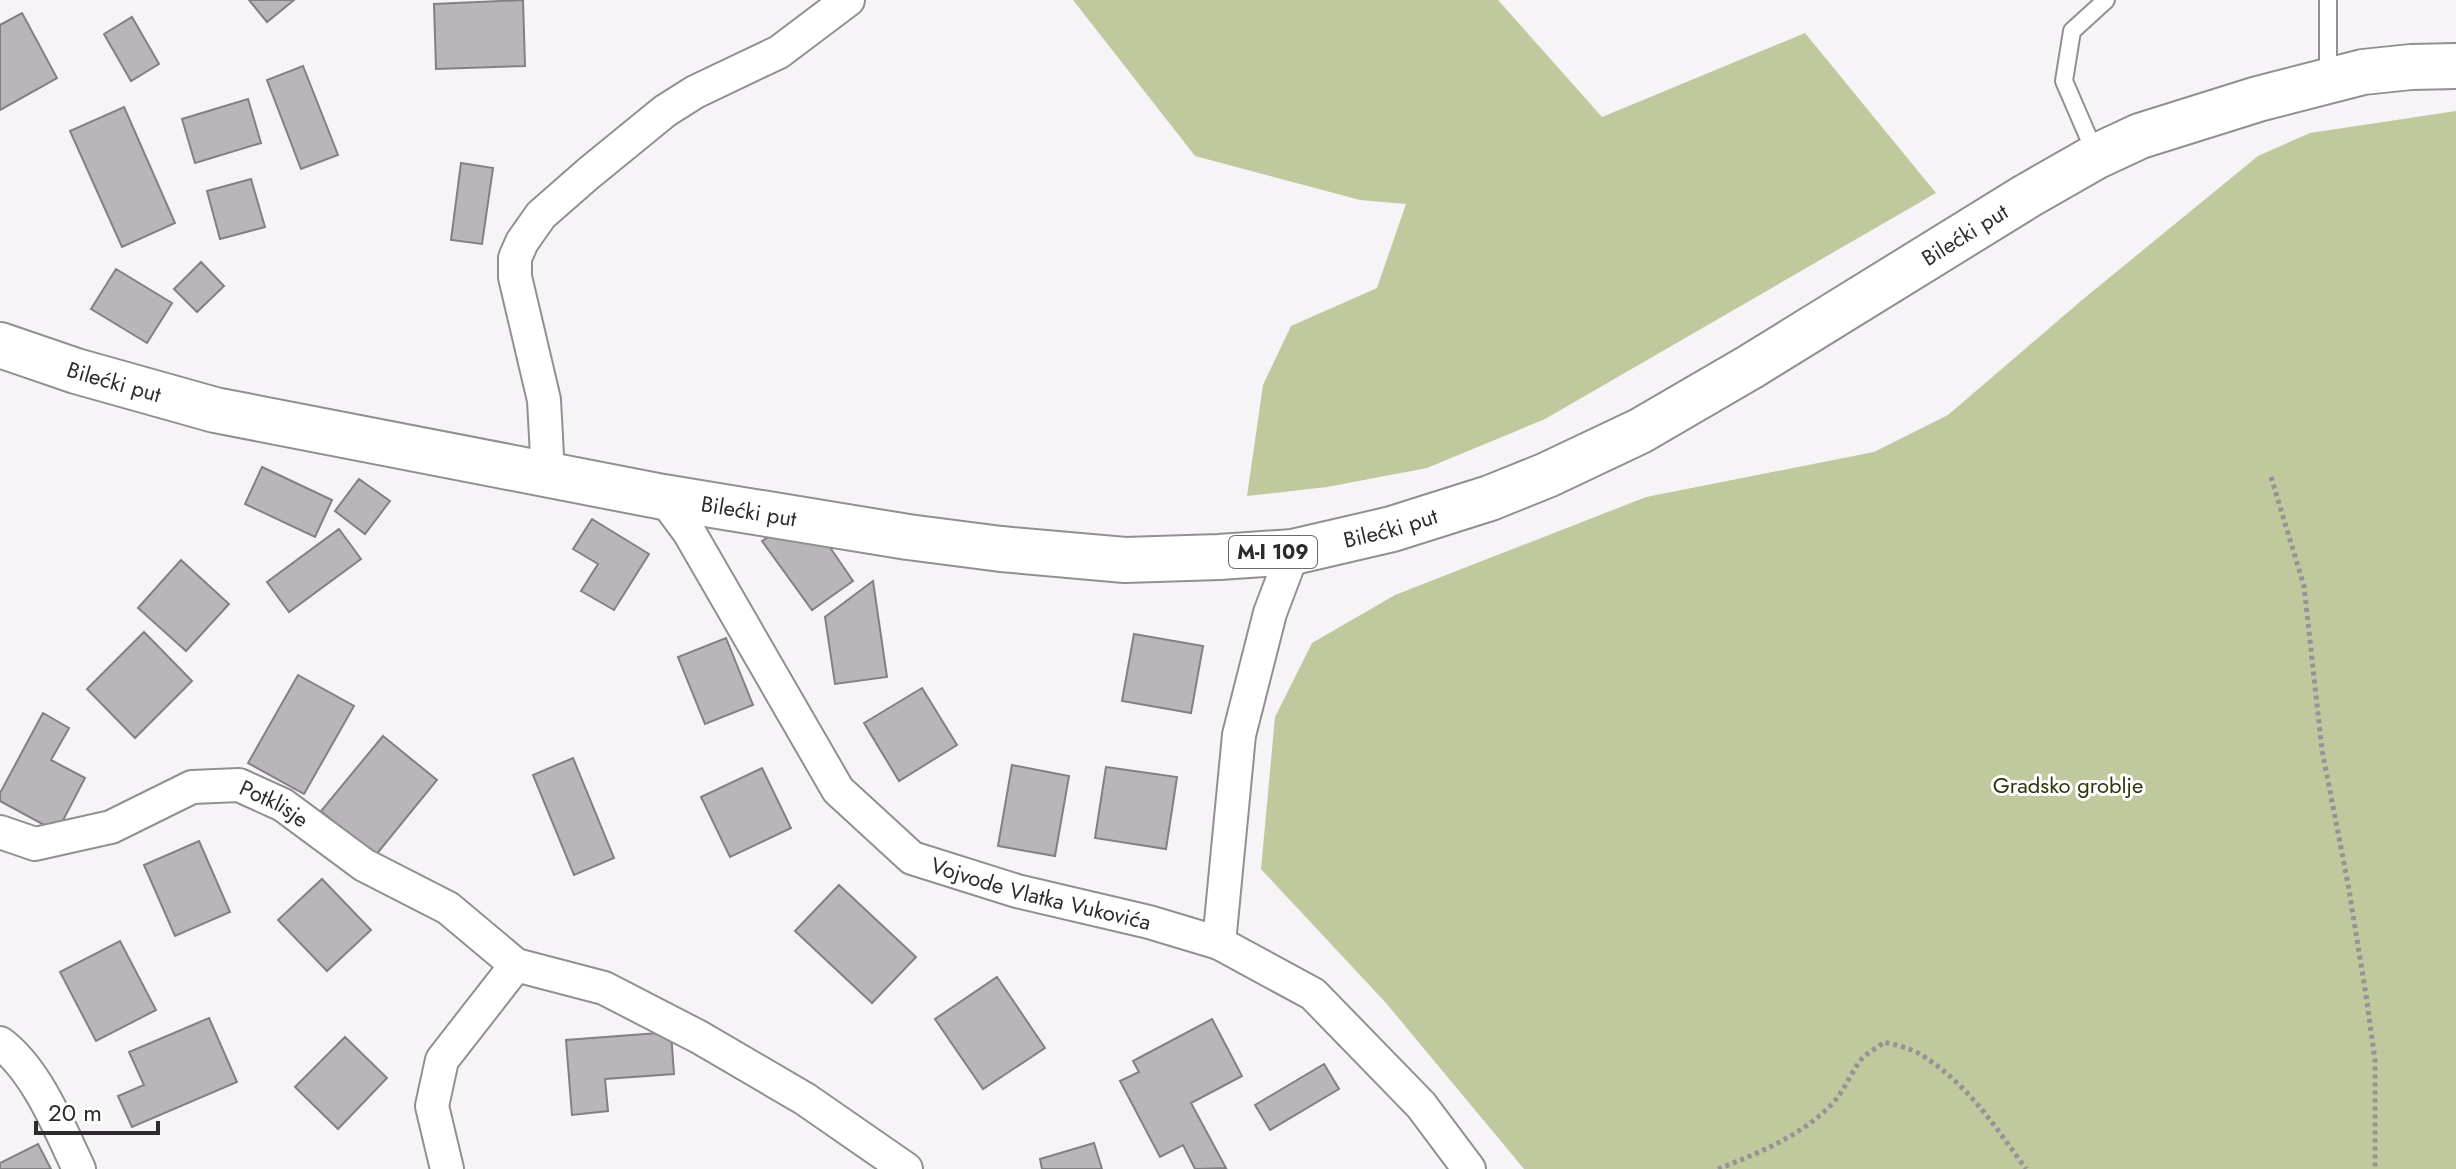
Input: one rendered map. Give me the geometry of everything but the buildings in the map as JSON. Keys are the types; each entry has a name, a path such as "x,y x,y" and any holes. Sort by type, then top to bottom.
{"main road":[{"name":"Bilećki put","path":"0,345 76,371 215,410 663,497 908,537 1016,551 1125,560 1293,552 1392,529 1490,498 1640,431 2027,196 2097,156 2140,136 2183,121 2363,72 2456,66"}],"street":[{"path":"548,474 544,400 515,277 515,258 522,242 541,215 665,111 695,92 779,52 848,0"},
{"name":"Vojvode Vlatka Vukovića","path":"663,497 689,532 838,790 912,858 1017,891 1149,922 1219,943 1313,994 1421,1105 1469,1169"},
{"path":"1219,943 1239,735 1270,613 1293,552"},
{"name":"Potklisje","path":"0,832 35,844 111,827 192,787 239,785 283,805 364,865 448,908 516,965 604,988 699,1037 805,1099 906,1169"},
{"path":"447,1169 432,1106 442,1060 516,965"},
{"path":"0,1043 18,1056 57,1123 79,1169"}],"lane":[{"path":"2097,156 2064,81 2072,31 2106,0"},
{"path":"2328,0 2328,80"}],"path":[{"path":"2271,477 2304,586 2322,750 2366,995 2375,1060 2375,1169"},
{"path":"1718,1169 1762,1152 1804,1127 1832,1104 1861,1060 1884,1042 1918,1052 1957,1082 1989,1115 2026,1169"}],"green space":[{"path":"1073,0 1498,0 1602,117 1805,33 1936,193 1545,419 1427,468 1327,487 1247,496 1263,385 1291,326 1377,288 1406,204 1360,200 1195,156"},
{"name":"Gradsko groblje","path":"2456,111 2456,1169 1524,1169 1386,1003 1261,869 1275,717 1312,643 1395,595 1646,497 1874,452 1948,415 2258,156 2310,133"}]}
